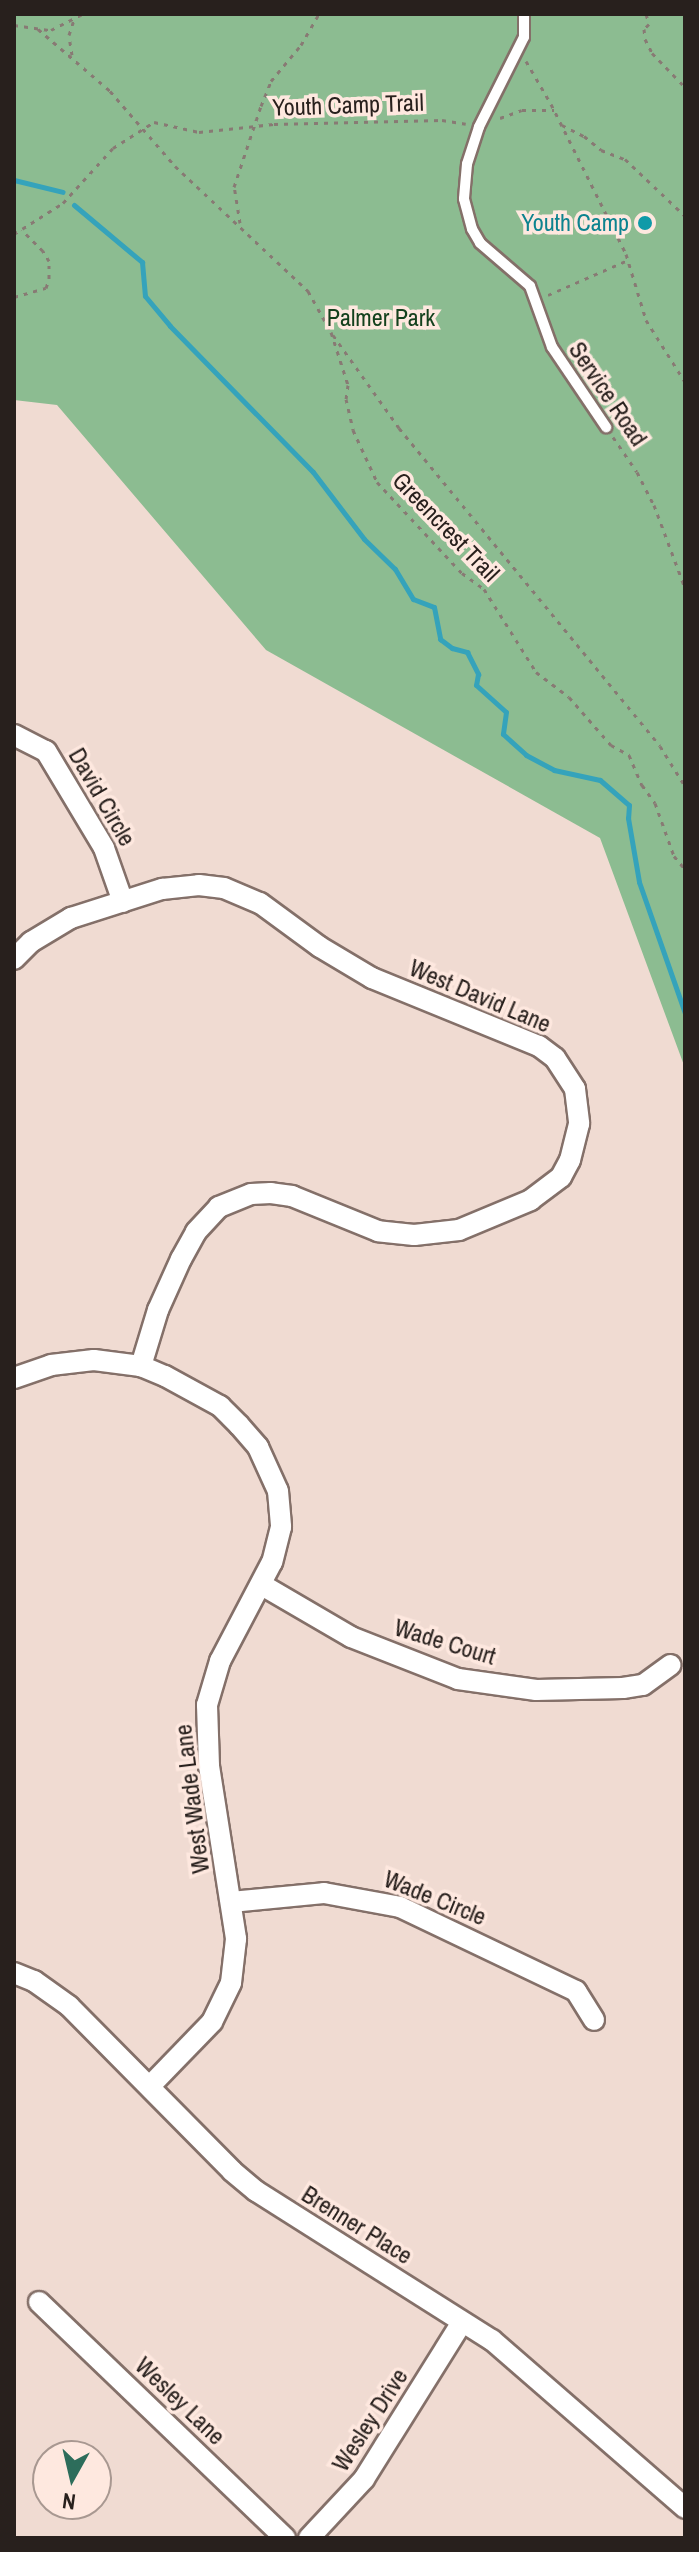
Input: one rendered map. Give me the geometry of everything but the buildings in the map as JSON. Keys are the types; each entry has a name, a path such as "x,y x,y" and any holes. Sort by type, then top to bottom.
{"street":[{"name":"David Circle","path":"14,735 46,751 104,848 123,902"},
{"name":"West David Lane","path":"14,959 31,942 61,923 123,902 180,886 224,888 243,895 372,978 539,1046 568,1074 579,1107 575,1142 561,1177 531,1200 459,1230 414,1235 378,1231 292,1196 271,1193 251,1194 219,1207 196,1232 171,1280 141,1366"},
{"path":"14,1378 75,1361 141,1366"},
{"name":"West Wade Lane","path":"141,1366 220,1406 258,1447 271,1472 280,1508 278,1544 262,1585 220,1661 207,1705 209,1766 231,1902 235,1962 221,2006 212,2022 150,2086"},
{"name":"Wade Court","path":"262,1585 351,1637 458,1679 536,1690 623,1688 643,1685 671,1665"},
{"name":"Wade Circle","path":"231,1902 324,1893 400,1907 576,1991 594,2020"},
{"name":"Brenner Place","path":"14,1973 34,1981 69,2006 256,2191 511,2356 685,2508"},
{"name":"Wesley Lane","path":"39,2302 285,2538"},
{"name":"Wesley Drive","path":"309,2538 364,2479 462,2322"}],"lane":[{"name":"Service Road","path":"524,14 524,37 479,127 464,180 472,229 493,258 530,286 552,347 606,427"}],"path":[{"path":"14,25 51,30 82,14"},
{"path":"240,226 234,187 271,81 301,45 319,14"},
{"path":"646,14 649,24 644,29 645,39 652,53 685,87"},
{"path":"73,57 69,35 74,20"},
{"name":"Greencrest Trail","path":"38,29 110,91 175,166 308,291 331,332 348,385 346,399 353,430 377,482 456,567 484,589 536,672 569,697 611,745 629,755 642,785 655,803 674,856 685,869"},
{"path":"518,51 562,125 628,260 646,320 685,382"},
{"path":"479,127 522,110 554,110"},
{"name":"Youth Camp Trail","path":"141,128 154,122 199,132 442,120 479,127"},
{"path":"562,125 584,136 601,150 625,159 685,216"},
{"path":"14,234 63,203 113,148 141,128"},
{"path":"14,297 46,288 49,279 49,261 22,230"},
{"path":"537,300 628,260"},
{"path":"331,332 399,428 660,746 685,786"},
{"name":"Service Road","path":"606,427 637,472 654,505 685,588"}],"green space":[{"name":"Palmer Park","path":"14,14 685,14 685,1068 600,838 266,650 57,405 14,400"}],"waterway":[{"path":"14,180 63,192"},
{"path":"74,205 142,262 145,296 170,326 313,472 364,539 395,569 413,599 434,607 440,639 452,648 467,652 478,674 476,685 506,712 503,734 526,755 554,770 600,780 629,805 628,818 639,882 685,1013"}],"place":[{"name":"Youth Camp","path":"645,223"}]}
